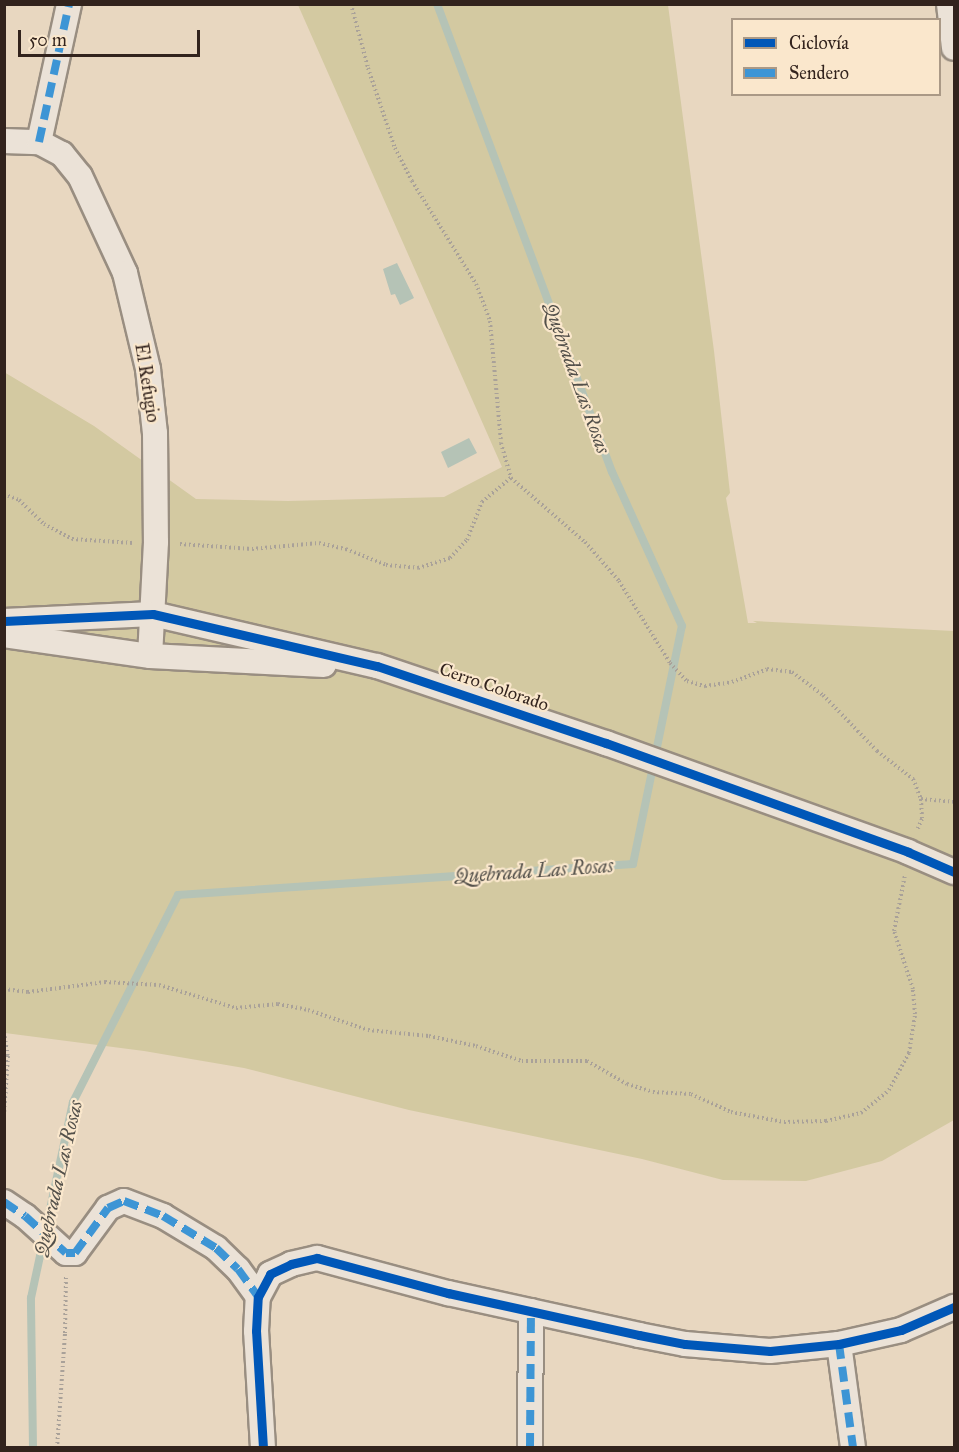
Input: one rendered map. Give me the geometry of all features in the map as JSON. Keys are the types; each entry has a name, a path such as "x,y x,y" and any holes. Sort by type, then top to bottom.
{"street":[{"path":"39,142 69,4"},
{"path":"949,4 954,48"},
{"name":"El Refugio","path":"4,141 39,142 62,154 80,176 125,273 147,369 155,433 156,543 150,656"},
{"name":"Cerro Colorado","path":"4,621 153,614 377,666 606,742 908,852 954,872"},
{"name":"Cerro Colorado","path":"4,635 150,656 377,666"},
{"path":"4,1202 25,1216 66,1253 75,1253 108,1208 124,1201 163,1216 216,1248 238,1269 258,1297"},
{"path":"263,1448 256,1331 258,1297 270,1274 291,1264 317,1258 531,1311 685,1344 770,1351 839,1344 901,1330 954,1307"},
{"path":"530,1448 531,1311"},
{"path":"839,1344 853,1448"}],"path":[{"path":"4,989 28,992 105,982 159,985 236,1008 278,1004 308,1010 368,1030 429,1036 476,1046 522,1061 587,1061 627,1084 653,1092 691,1094 731,1112 784,1122 826,1121 861,1113 889,1090 909,1053 915,1014 914,989 894,931 908,852 922,819 921,799 913,779 877,751 823,695 792,672 767,669 732,682 705,686 687,681 670,663 619,581 585,542 511,478 501,443 490,321 476,284 412,181 395,148 368,68 351,4"},
{"path":"4,494 19,500 44,524 72,539 111,543 156,543 252,549 319,543 346,549 386,565 418,568 450,558 467,540 482,502 511,478"},
{"path":"921,799 954,802"},
{"path":"4,1032 8,1056 4,1114"},
{"path":"57,1448 65,1333 66,1253"}],"shaded area":[{"path":"298,5 668,5 714,351 730,493 726,498 748,623 757,623 753,621 954,631 954,1120 882,1161 806,1181 723,1180 642,1159 409,1110 244,1068 144,1051 5,1033 4,372 94,426 196,499 288,501 444,497 502,467"},
{"path":"397,263 414,298 400,305 395,294 391,295 383,269"},
{"path":"469,438 477,453 448,468 441,452"}],"waterway":[{"name":"Quebrada Las Rosas","path":"33,1448 31,1298 73,1102 178,895 633,864 682,626 612,472 437,4"}],"marked path":[{"path":"39,142 69,4"},
{"path":"4,1202 25,1216 66,1253 75,1253 108,1208 124,1201 163,1216 216,1248 238,1269 258,1297"},
{"path":"530,1448 531,1311"},
{"path":"839,1344 853,1448"}],"cycle path":[{"path":"4,621 153,614 377,666 606,743 908,852 954,872"},
{"path":"263,1448 256,1331 258,1297 270,1274 291,1264 317,1258 448,1293 639,1335 685,1344 770,1351 839,1344 901,1330 954,1307"}]}
